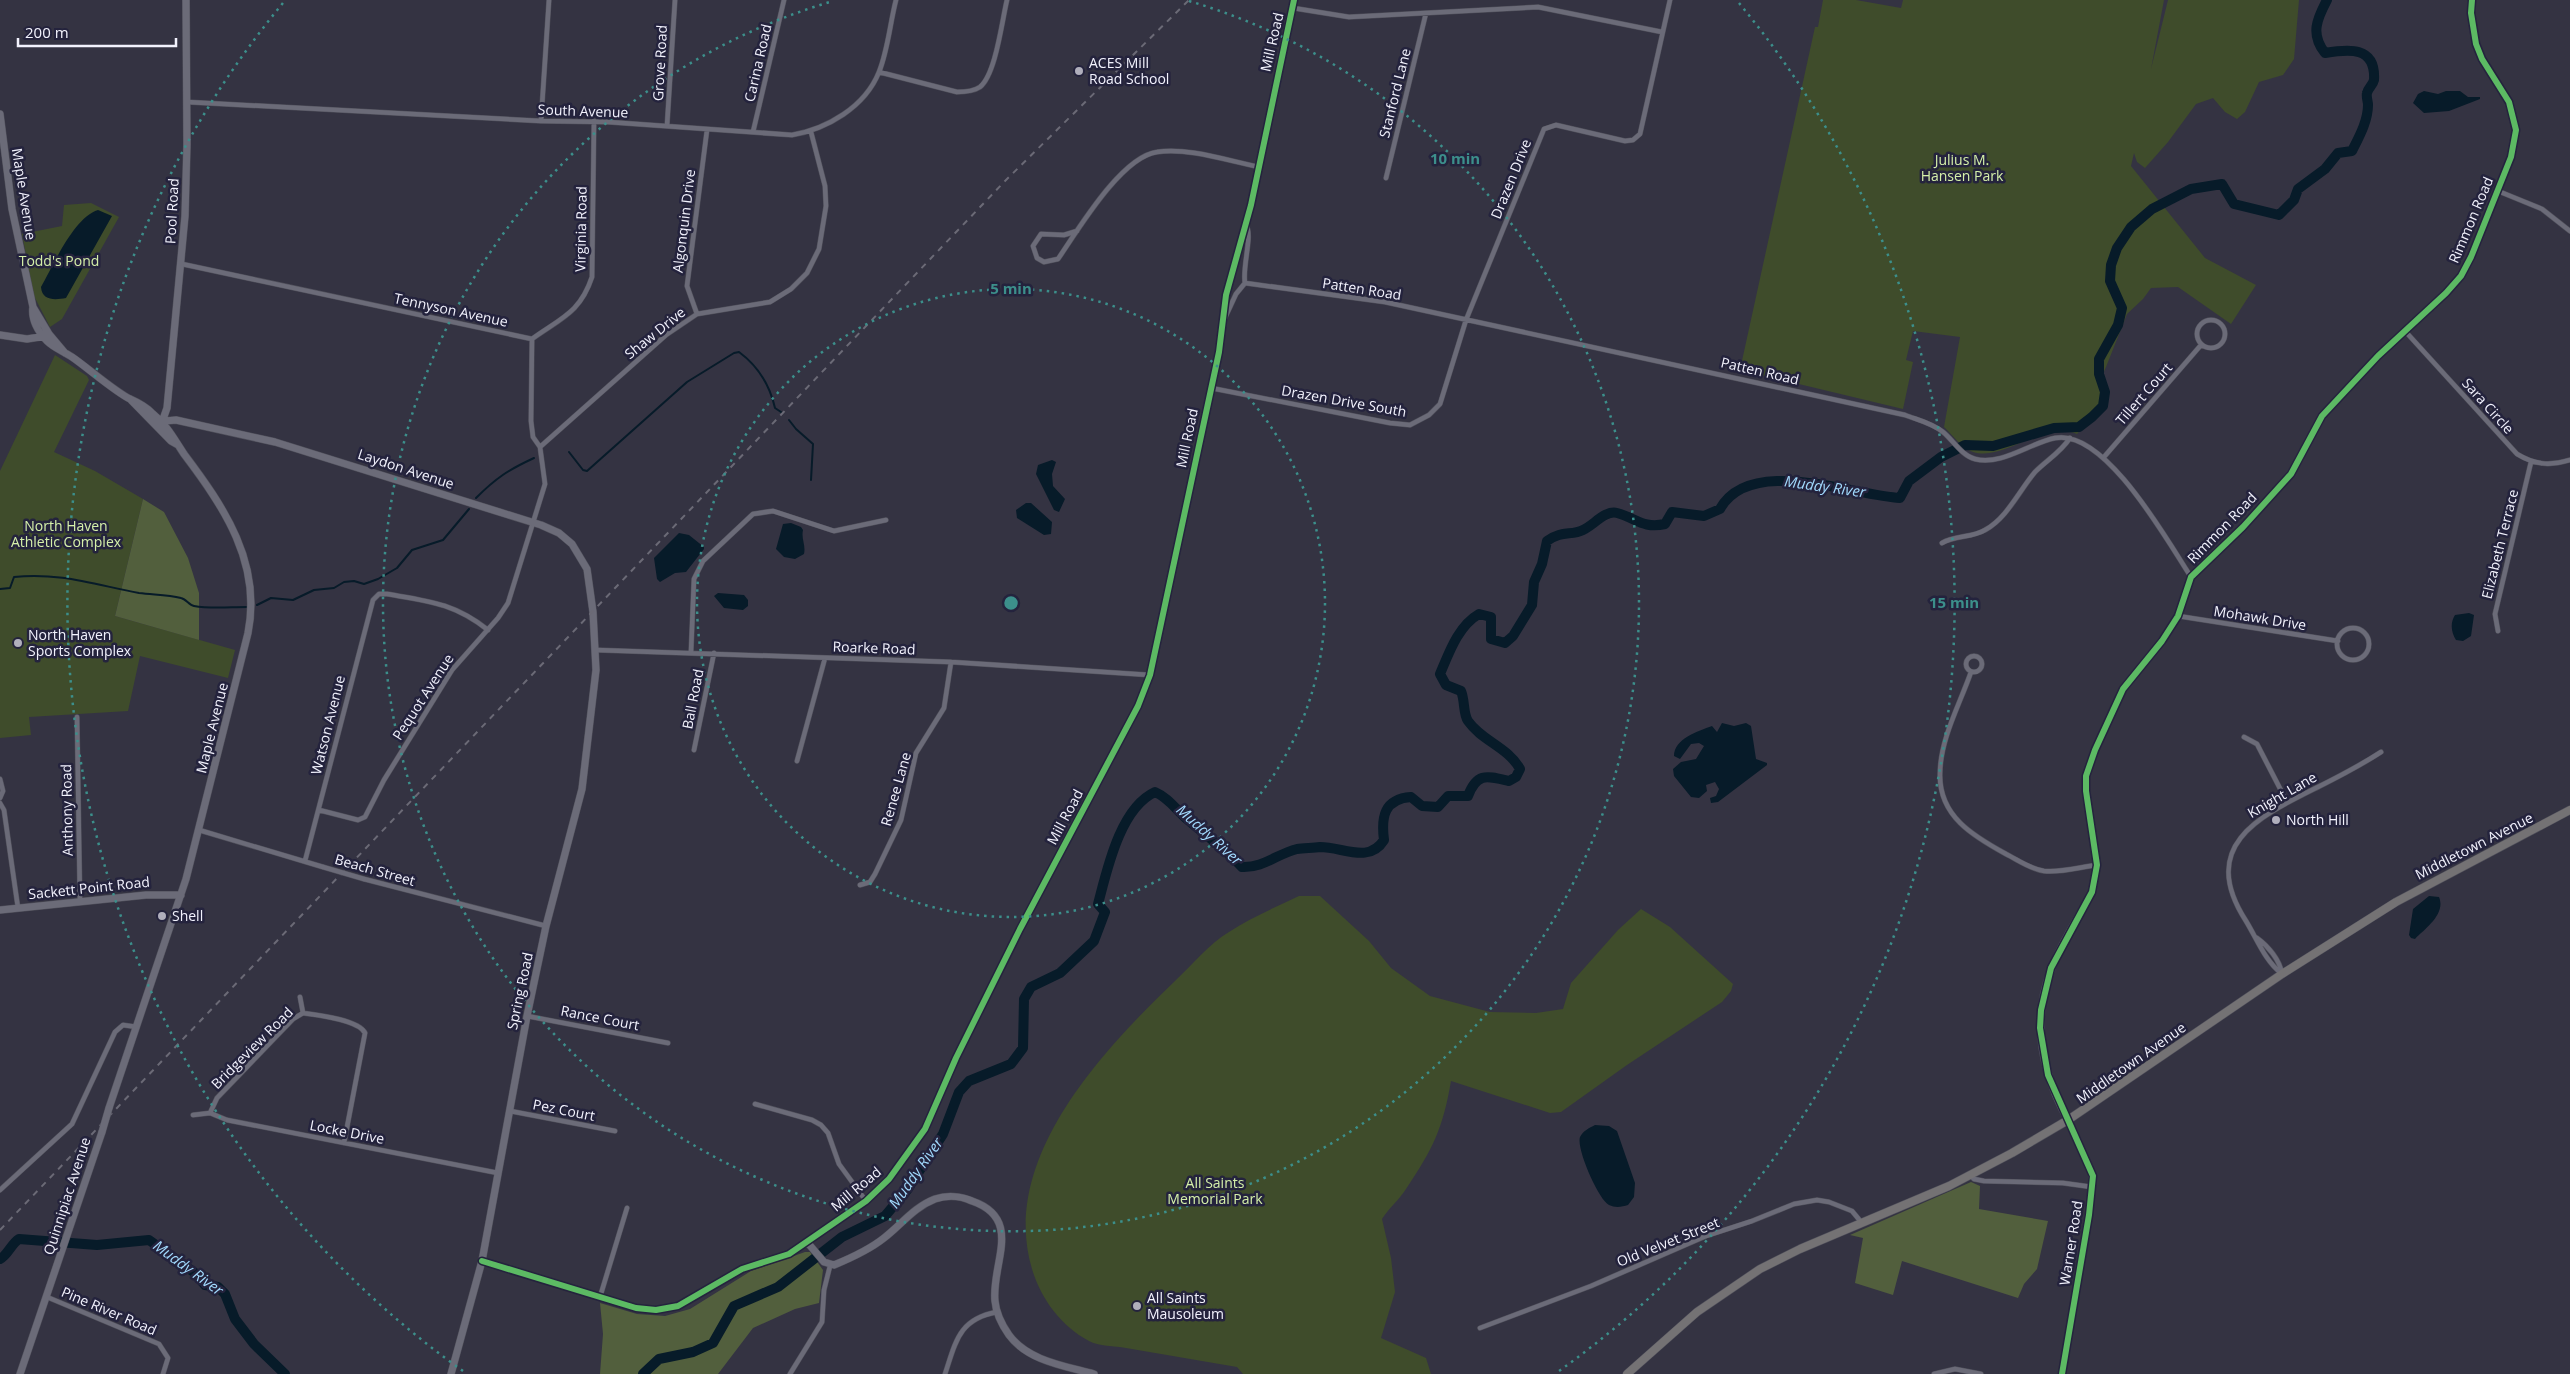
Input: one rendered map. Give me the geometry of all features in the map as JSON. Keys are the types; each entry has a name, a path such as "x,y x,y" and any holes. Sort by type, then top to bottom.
{"main road":[{"name":"Middletown Avenue","path":"1627,1374 1697,1312 1730,1287 1784,1256 1971,1176 2068,1120 2282,974 2422,887 2570,810"}],"street":[{"name":"Pool Road","path":"160,424 167,408 182,264 187,179 186,0"},
{"path":"541,121 549,0"},
{"name":"Grove Road","path":"667,126 675,0"},
{"name":"Carina Road","path":"753,132 784,0"},
{"name":"South Avenue","path":"187,102 541,121 594,121 792,135 811,132 843,115 861,99 879,72 896,0"},
{"path":"879,72 957,92 966,92 980,87 990,71 1006,0"},
{"name":"Drazen Drive","path":"1466,320 1544,128 1556,125 1625,141 1634,140 1640,134 1670,0"},
{"name":"Rimmon Road","path":"2068,1120 2048,1075 2041,1036 2041,1010 2052,968 2092,892 2096,865 2086,791 2090,762 2123,689 2162,641 2178,616 2191,577 2243,527 2291,474 2322,416 2378,356 2461,276 2471,257 2515,145 2516,130 2509,102 2482,59 2476,44 2472,27 2472,0"},
{"path":"1294,4 1349,17 1538,7 1662,32"},
{"name":"Mill Road","path":"482,1261 644,1310 678,1306 742,1269 789,1254 866,1201 889,1179 925,1129 956,1058 1020,929 1138,706 1150,675 1219,352 1226,295 1246,225 1294,4"},
{"name":"Stanford Lane","path":"1386,178 1426,13"},
{"name":"Maple Avenue","path":"0,114 15,224 33,307 47,336 58,350 130,399 140,402 175,438 235,531 246,560 252,585 252,610 248,633 199,830 181,895 137,1027"},
{"name":"Virginia Road","path":"532,339 577,308 587,293 592,277 594,121"},
{"name":"Algonquin Drive","path":"697,314 687,286 707,130"},
{"name":"Shaw Drive","path":"540,447 666,335 697,314 770,302 791,289 807,273 819,248 826,206 825,186 811,132"},
{"path":"1077,231 1064,235 1040,234 1033,246 1037,258 1044,262 1058,259 1120,174 1146,155 1155,152 1178,151 1259,167"},
{"path":"2498,191 2542,209 2570,232"},
{"path":"1222,324 1227,317 1236,294 1245,283 1244,265 1249,233 1246,225"},
{"name":"Tennyson Avenue","path":"182,264 532,339"},
{"name":"Patten Road","path":"1245,283 1312,293 1358,297 1673,363 1905,415 1934,426 1974,459 1993,459 2056,437 2070,438"},
{"name":"Drazen Drive South","path":"1211,388 1390,423 1410,425 1430,416 1440,404 1466,320"},
{"path":"2209,320 2222,324 2225,333 2219,346 2210,349 2201,345 2196,337 2200,324 2209,320"},
{"name":"Sara Circle","path":"2405,331 2507,444 2531,462"},
{"path":"0,335 27,339 47,336"},
{"path":"532,339 531,421 534,437 540,447 545,484 534,522"},
{"name":"Tillert Court","path":"2104,457 2201,345"},
{"name":"Laydon Avenue","path":"160,424 176,420 275,442 534,522 559,533 578,550 590,577 593,612"},
{"path":"1942,543 1948,539 1985,531 1999,520 2034,474 2047,460 2064,448 2070,438 2104,457 2130,484 2191,577"},
{"path":"2531,462 2556,464 2570,460"},
{"name":"Elizabeth Terrace","path":"2498,632 2495,614 2531,462"},
{"path":"691,652 694,580 703,561 753,514 773,511 834,530 886,520"},
{"name":"Pequot Avenue","path":"319,810 358,820 364,819 384,780 452,670 488,630 508,603 534,522"},
{"name":"Watson Avenue","path":"305,861 371,605 376,596 387,594 454,607 471,616 488,630"},
{"name":"Spring Road","path":"451,1374 482,1261 527,1016 546,926 582,789 596,650 593,612"},
{"name":"Mohawk Drive","path":"2178,616 2338,641"},
{"path":"2356,628 2366,635 2369,648 2361,658 2351,660 2341,654 2338,641 2344,631 2356,628"},
{"name":"Roarke Road","path":"596,650 951,662 1150,675"},
{"name":"Ball Road","path":"694,750 714,653"},
{"path":"797,761 824,658"},
{"name":"Renee Lane","path":"860,885 870,882 902,820 916,753 944,708 951,662"},
{"path":"1971,672 1940,759 1943,796 1951,813 1974,837 2032,868 2054,871 2096,865"},
{"name":"Anthony Road","path":"77,717 80,902"},
{"path":"2244,737 2257,744 2287,802"},
{"name":"Knight Lane","path":"2282,974 2276,969 2260,946 2233,896 2230,876 2232,854 2240,838 2254,822 2287,802 2381,752"},
{"path":"0,779 3,791 0,798"},
{"path":"0,803 4,810 18,908"},
{"name":"Beach Street","path":"199,830 364,879 546,926"},
{"name":"Sackett Point Road","path":"0,910 146,895 181,895"},
{"name":"Bridgeview Road","path":"210,1113 217,1098 293,1019 303,1013 300,997"},
{"path":"303,1013 360,1025 365,1033 344,1143"},
{"name":"Rance Court","path":"527,1016 668,1043"},
{"path":"0,1190 72,1124 115,1032 123,1025 137,1027"},
{"name":"Quinnipiac Avenue","path":"20,1374 137,1027"},
{"path":"755,1104 812,1120 821,1125 828,1133 839,1164 866,1201"},
{"name":"Pez Court","path":"510,1111 615,1131"},
{"name":"Locke Drive","path":"193,1115 210,1113 227,1120 498,1174"},
{"name":"Warner Road","path":"2062,1374 2092,1187 2090,1166 2068,1120"},
{"path":"1971,1176 1974,1179 1984,1180 2063,1182 2092,1187"},
{"path":"830,1266 873,1246 928,1202 942,1197 964,1198 985,1207 994,1214 1001,1228 1002,1243 995,1289 997,1312 1009,1336 1023,1349 1039,1358 1094,1374"},
{"name":"Old Velvet Street","path":"1480,1328 1591,1286 1706,1236 1752,1222 1794,1204 1816,1200 1829,1202 1852,1211 1862,1223"},
{"path":"600,1297 627,1208"},
{"path":"807,1242 821,1259 830,1266"},
{"path":"790,1374 822,1322 824,1290 830,1266"},
{"name":"Pine River Road","path":"47,1297 159,1344 168,1358 163,1374"},
{"path":"945,1374 962,1329 978,1317 997,1312"},
{"path":"1934,1374 1955,1369 1980,1374"}],"green space":[{"name":"Julius M. Hansen Park","path":"1823,0 1856,0 1901,8 1903,0 2164,0 2151,69 2168,0 2299,0 2294,59 2283,75 2259,82 2245,112 2237,119 2225,112 2213,98 2196,104 2168,142 2145,168 2137,162 2134,153 2131,166 2205,258 2256,285 2231,324 2178,287 2151,288 2143,299 2127,314 2101,378 2105,401 2077,434 2064,431 2050,432 2011,447 1985,454 1973,452 1965,448 1944,427 1960,337 1913,331 1906,360 1913,362 1903,409 1740,370 1815,27 1818,27"},
{"name":"Todd's Pond","path":"91,203 119,217 62,319 50,327 34,296 22,234 62,226 64,205"},
{"name":"North Haven Athletic Complex","path":"55,355 87,376 89,380 54,452 95,471 143,499 115,616 235,650 228,678 140,656 128,711 29,717 31,735 0,738 0,471"},
{"path":"143,499 164,512 188,558 199,593 199,640 115,616"},
{"name":"All Saints Memorial Park","path":"1299,896 1320,896 1369,941 1391,968 1430,996 1490,1012 1536,1013 1563,1009 1571,983 1618,930 1641,909 1670,927 1733,984 1731,991 1722,1002 1627,1065 1561,1112 1550,1113 1451,1081 1444,1112 1430,1150 1403,1193 1382,1219 1391,1258 1395,1292 1381,1338 1426,1358 1431,1374 1243,1374 1237,1367 1097,1344 1079,1335 1053,1311 1041,1291 1032,1269 1026,1228 1030,1187 1044,1148 1064,1110 1090,1073 1118,1039 1215,942 1246,922"},
{"path":"1971,1182 1980,1186 1979,1209 2048,1221 2037,1269 2024,1284 2018,1298 1902,1261 1893,1295 1855,1283 1863,1238 1850,1235"},
{"path":"805,1252 810,1252 823,1270 819,1303 795,1309 753,1328 718,1374 600,1374 603,1334 600,1303 637,1314 665,1316 690,1309 751,1271"}],"water":[{"path":"2424,91 2438,94 2446,91 2460,91 2468,97 2480,97 2480,99 2449,111 2424,113 2413,103 2418,94"},
{"name":"Todd's Pond","path":"98,210 112,216 66,298 54,299 46,297 41,287 65,243 89,214"},
{"path":"1052,460 1056,462 1052,474 1053,486 1065,499 1059,512 1054,510 1036,474 1038,465"},
{"path":"1026,503 1031,503 1052,522 1051,534 1044,535 1017,518 1016,510"},
{"path":"791,523 801,527 803,530 804,554 795,559 784,557 776,549 783,524"},
{"path":"679,533 689,535 704,549 686,572 675,573 660,582 657,579 654,558"},
{"path":"718,593 744,595 748,600 748,606 743,610 724,608 714,596"},
{"path":"2469,613 2474,615 2471,636 2463,641 2456,640 2452,628 2453,618 2455,615"},
{"path":"1722,723 1734,726 1746,723 1751,726 1756,759 1767,763 1767,765 1718,802 1711,803 1710,798 1716,796 1719,789 1715,782 1706,785 1707,791 1699,798 1691,797 1674,776 1673,769 1681,762 1696,759 1704,746 1699,743 1691,744 1680,759 1674,756 1675,750 1682,740 1712,726 1717,732"},
{"path":"2429,896 2439,897 2440,909 2434,920 2415,939 2411,938 2409,935 2413,909"},
{"path":"1595,1125 1609,1126 1617,1131 1635,1183 1634,1197 1628,1205 1614,1207 1604,1201 1589,1173 1581,1151 1580,1137 1584,1131"}],"waterway":[{"name":"Muddy River","path":"643,1374 659,1359 693,1352 713,1343 734,1306 778,1287 842,1237 885,1216 907,1190 943,1134 959,1092 969,1081 1011,1064 1023,1048 1024,999 1031,987 1060,973 1094,941 1105,912 1098,904 1117,841 1133,811 1143,800 1155,792 1168,801 1242,867 1257,865 1290,851 1300,849 1320,847 1363,853 1371,851 1384,840 1384,817 1390,805 1395,801 1411,797 1422,806 1438,807 1448,796 1468,796 1471,788 1479,779 1489,777 1509,781 1516,777 1520,769 1515,761 1474,728 1466,718 1461,691 1446,685 1440,674 1451,649 1465,625 1479,614 1491,617 1491,639 1505,643 1513,636 1532,605 1534,582 1542,564 1547,541 1562,534 1583,530 1604,516 1613,513 1651,525 1665,524 1672,512 1704,516 1720,509 1734,493 1754,484 1777,481 1803,482 1900,498 1909,481 1941,457 1965,445 1993,446 2054,428 2079,427 2092,417 2103,406 2105,392 2099,374 2099,359 2118,325 2122,308 2110,281 2111,265 2117,248 2131,227 2152,209 2191,189 2222,184 2234,204 2279,215 2294,200 2298,189 2325,169 2338,153 2352,151 2363,129 2368,105 2367,94 2374,80 2373,69 2371,61 2366,55 2352,51 2325,53 2320,46 2316,33 2317,26 2320,14 2327,0"},
{"path":"569,452 583,470 587,471 687,382 734,353 739,352 762,377 770,392 775,408 781,412"},
{"path":"789,420 813,444 811,480"},
{"path":"476,498 503,475 534,458"},
{"path":"257,605 271,598 293,600 314,590 334,588 344,582 354,581 364,584 378,579 397,568 412,550 443,540 469,509"},
{"path":"0,589 10,588 14,577 46,576 77,580 139,593 176,597 200,607 247,607"},
{"name":"Muddy River","path":"0,1259 19,1239 97,1245 149,1240 195,1273 205,1285 218,1287 225,1294 235,1319 254,1344 285,1374"}],"railway":[{"path":"0,1230 1005,181 1189,0"}],"cycle path":[{"path":"482,1261 636,1308 656,1310 678,1306 742,1269 789,1254 866,1201 889,1179 925,1129 956,1058 1020,929 1138,706 1150,675 1219,352 1226,295 1251,205 1294,0"},
{"path":"2062,1374 2089,1215 2093,1176 2048,1075 2040,1028 2041,1010 2051,968 2092,892 2097,865 2086,791 2086,776 2095,750 2123,689 2162,641 2178,616 2191,577 2243,527 2291,474 2322,416 2378,356 2446,293 2461,276 2471,257 2511,157 2516,130 2509,102 2482,59 2476,44 2471,13 2472,0"}],"place":[{"name":"ACES Mill Road School","path":"1079,71"},
{"name":"North Haven Sports Complex","path":"18,643"},
{"name":"North Hill","path":"2276,820"},
{"name":"Shell","path":"162,916"},
{"name":"All Saints Mausoleum","path":"1137,1306"}]}
